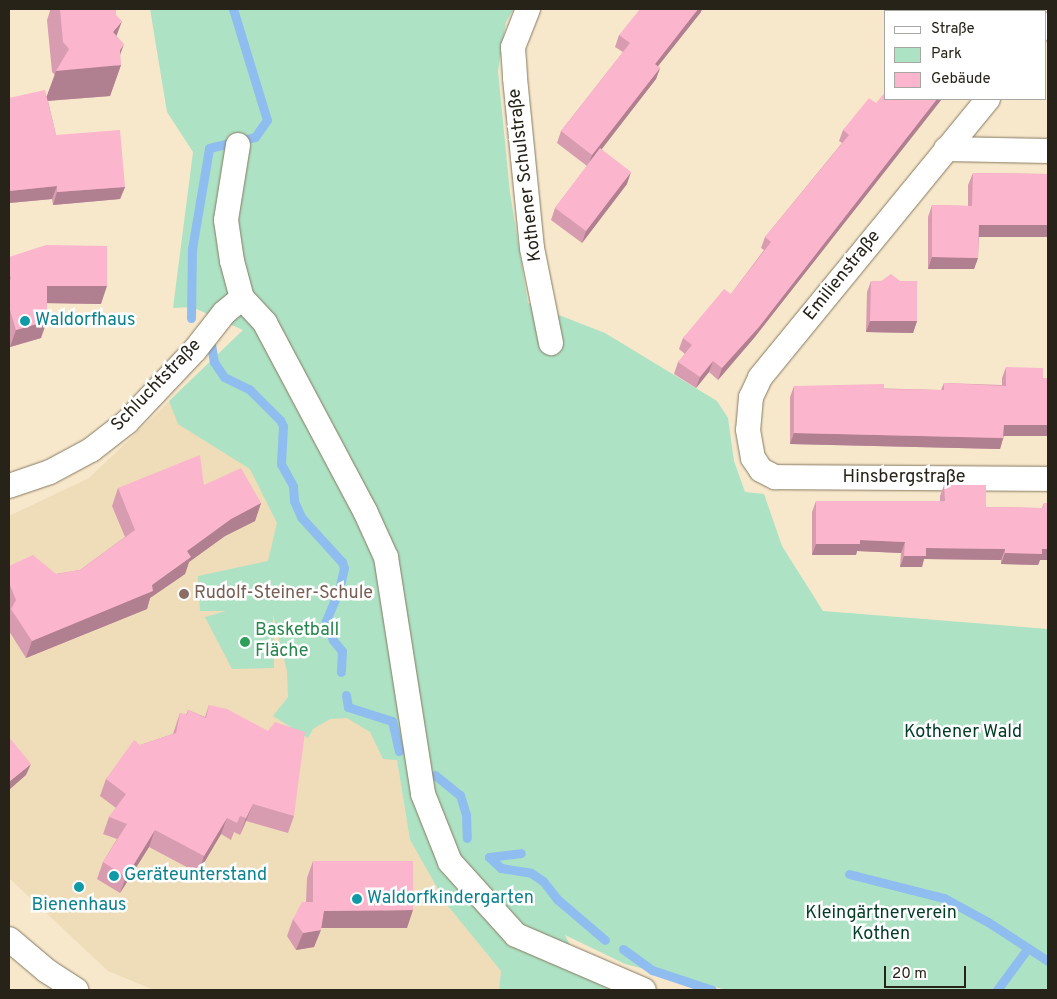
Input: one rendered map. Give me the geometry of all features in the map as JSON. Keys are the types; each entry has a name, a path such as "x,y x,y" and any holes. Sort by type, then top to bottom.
{"street":[{"name":"Kothener Schulstraße","path":"528,9 513,47 515,78 532,248 551,343"},
{"name":"Emilienstraße","path":"761,470 753,458 748,430 751,396 760,378 987,100"},
{"path":"238,145 226,220 232,261 242,298 265,324 365,511 386,556 422,794 450,862 516,935 644,990"},
{"path":"946,149 1048,151"},
{"name":"Schluchtstraße","path":"9,486 50,472 91,450 126,422 195,350 224,313 242,298"},
{"name":"Hinsbergstraße","path":"761,470 775,477 1048,479"},
{"path":"9,939 47,972 76,990"}],"shaded area":[{"name":"Rudolf-Steiner-Schule","path":"244,330 382,667 410,840 447,905 501,971 499,990 154,990 108,971 9,878 9,516 89,478"}],"green space":[{"path":"150,9 514,9 506,22 498,71 510,193 528,303 605,333 717,401 728,418 734,461 745,492 764,494 782,546 823,611 1048,629 1048,990 727,990 625,964 565,935 586,976 619,990 499,990 501,971 447,905 410,840 397,760 383,759 370,732 347,718 330,719 313,729 308,738 273,716 288,697 287,671 273,614 274,668 232,669 205,617 226,611 200,611 198,576 268,561 277,523 250,469 178,424 169,401 243,330 192,307 173,308 193,152 167,112"}],"building":[{"path":"60,9 116,9 116,15 122,21 113,32 124,44 120,50 121,65 56,71 69,49 63,42"},
{"path":"640,9 698,9 655,64 660,68 592,155 561,131 630,43 619,35"},
{"path":"45,90 56,135 120,130 125,187 57,192 57,186 9,191 9,98"},
{"path":"884,93 884,100 936,100 759,327 722,368 713,361 700,377 678,362 692,345 683,338 724,289 731,294 771,242 765,237 849,135 843,130 869,98 876,103"},
{"path":"600,148 631,172 586,231 555,208"},
{"path":"973,173 1048,174 1048,225 979,225 978,258 932,257 932,205 972,206"},
{"name":"Waldorfhaus","path":"46,245 107,246 107,286 47,286 47,321 16,330 9,307 9,280 11,279 9,257"},
{"path":"891,274 900,281 917,281 917,321 870,321 871,281 881,281"},
{"path":"1006,367 1043,368 1043,378 1048,378 1048,425 1004,425 1003,438 794,433 794,386 884,384 884,389 944,390 944,383 1006,386"},
{"path":"200,455 204,485 241,468 261,503 231,519 187,551 191,557 152,585 153,591 32,641 11,609 16,600 9,583 9,566 33,555 56,574 80,570 135,530 118,488"},
{"path":"944,485 986,485 986,507 1043,508 1044,503 1048,503 1048,549 1042,549 1042,554 1005,553 1005,549 926,548 926,556 904,556 905,542 860,540 860,544 816,544 816,501 945,501"},
{"path":"209,705 227,709 268,731 275,722 305,732 294,816 253,804 246,818 240,816 237,823 227,818 204,856 155,830 126,877 103,862 127,824 109,817 126,794 106,779 134,740 140,745 176,733 180,713 187,715 188,710 206,718"},
{"path":"9,737 31,764 10,781 9,780"},
{"name":"Waldorfkindergarten","path":"313,861 413,861 413,910 324,911 321,930 303,933 293,919 302,902 313,902"}],"waterway":[{"path":"191,318 192,249 209,148 255,137 267,120 233,9"},
{"path":"211,344 214,362 224,377 249,389 280,420 283,426 281,464 293,486 294,501 301,517 342,562 344,568 339,590 326,621 333,640 342,651 341,672"},
{"path":"346,695 348,707 392,721 399,751"},
{"path":"435,775 460,795 466,815 467,838"},
{"path":"489,857 521,853"},
{"path":"489,857 501,868 531,873 543,881 557,899 605,940"},
{"path":"849,874 944,898 988,922 1048,961"},
{"path":"997,990 1028,948"},
{"path":"623,949 652,970 712,990"}],"place":[{"name":"Waldorfhaus","path":"25,321"},
{"name":"Rudolf-Steiner-Schule","path":"184,594"},
{"name":"Basketball Fläche","path":"245,642"},
{"name":"Geräteunterstand","path":"114,876"},
{"name":"Bienenhaus","path":"79,887"},
{"name":"Waldorfkindergarten","path":"357,899"}],"park label":[{"name":"Kothener Wald","path":"963,733"},
{"name":"Kleingärtnerverein Kothen","path":"881,925"}]}
